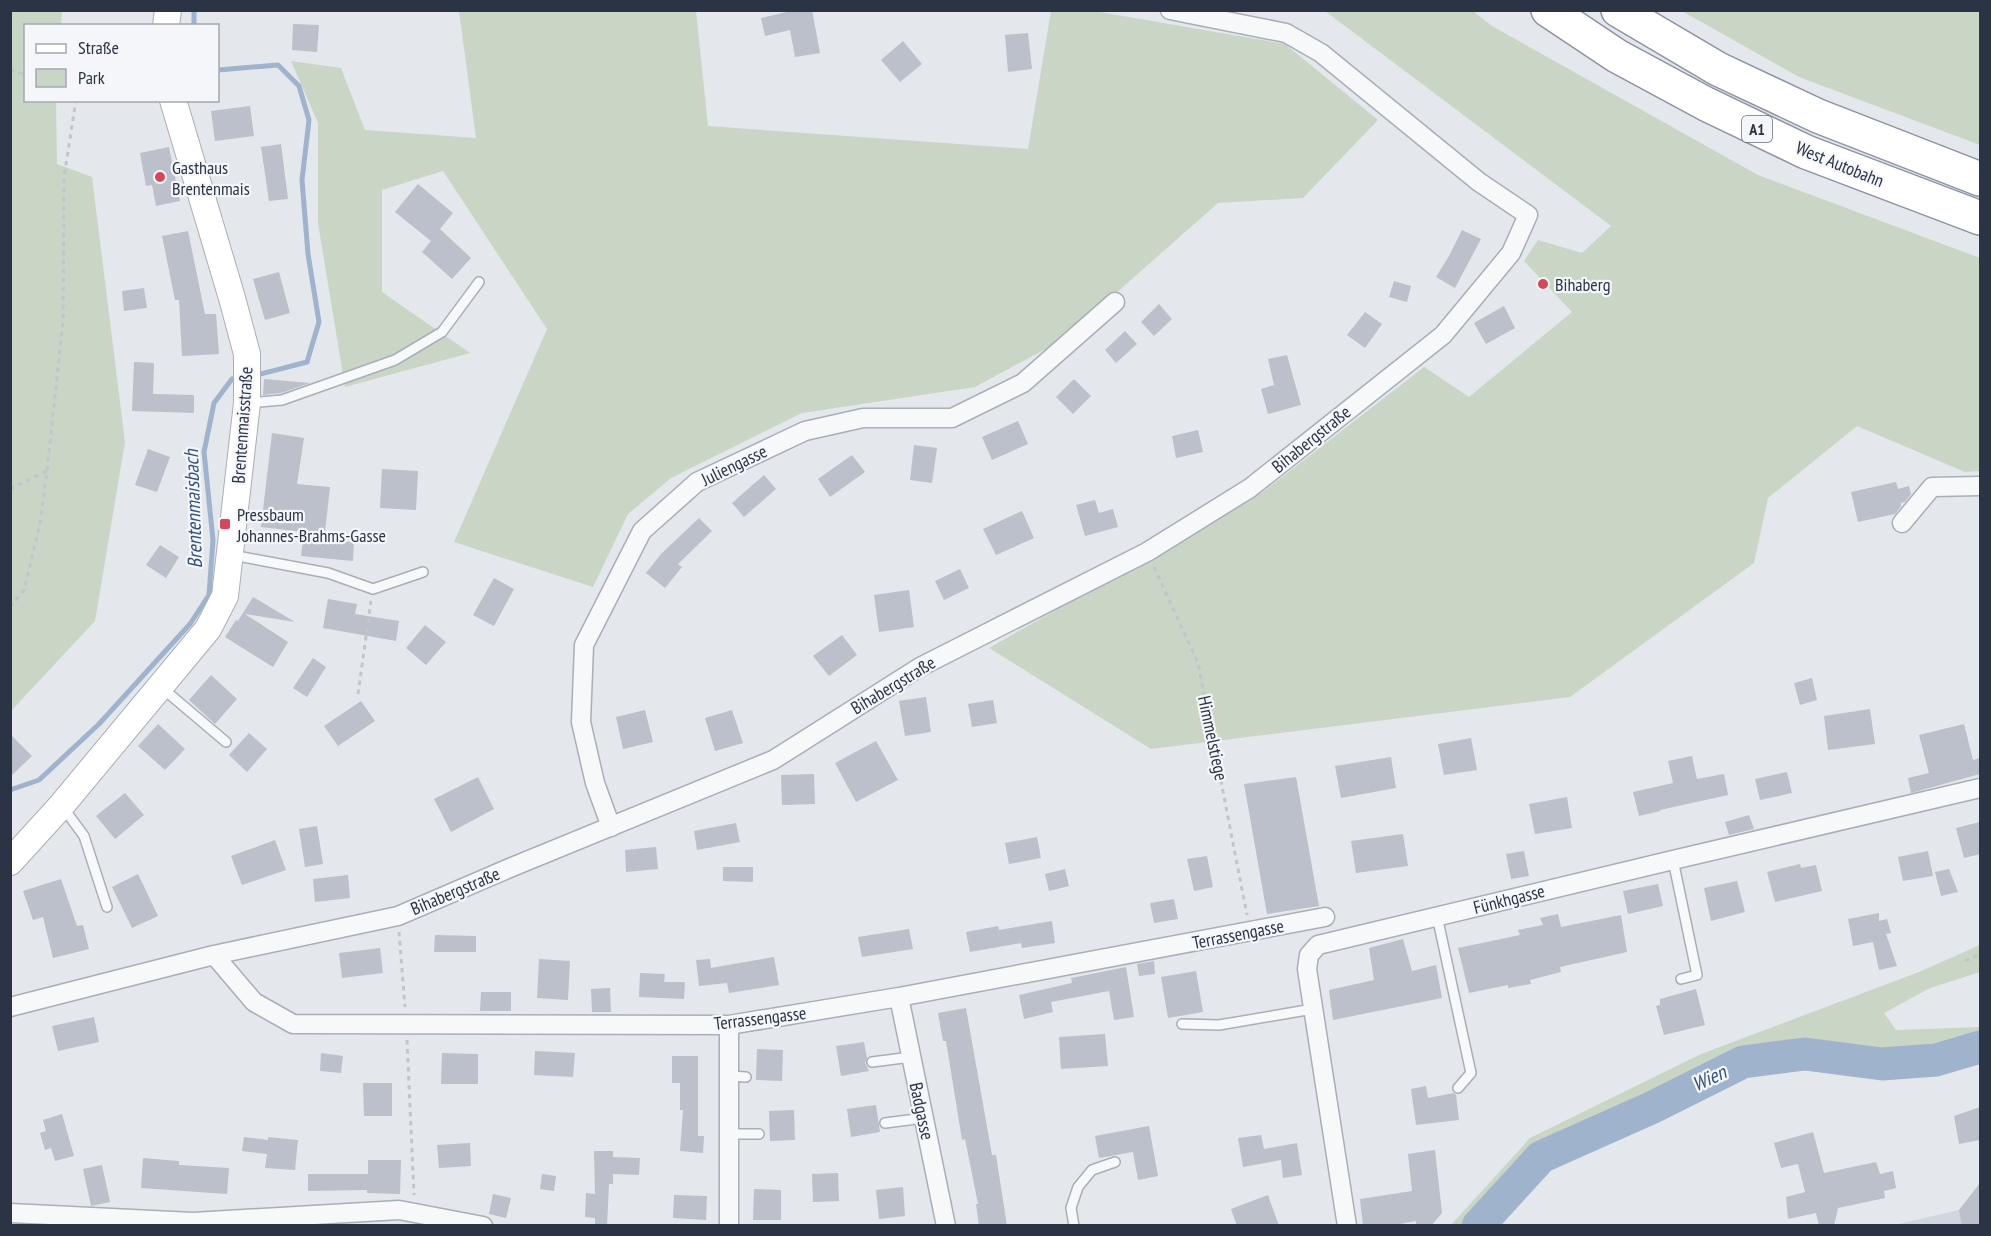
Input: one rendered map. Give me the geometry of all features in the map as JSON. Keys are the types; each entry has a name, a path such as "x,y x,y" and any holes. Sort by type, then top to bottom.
{"highway":[{"name":"West Autobahn","path":"1548,10 1617,56 1706,104 1806,152 1980,218"},
{"name":"West Autobahn","path":"1618,10 1718,69 1818,116 1980,179"}],"street":[{"name":"Bihabergstraße","path":"10,1007 214,955 398,916 773,760 920,667 1147,552 1250,488 1443,335 1511,253 1528,215 1479,182 1321,53 1286,33 1170,10"},
{"name":"Brentenmaisstraße","path":"10,862 62,806 159,685 208,629 225,596 247,386 247,354 174,102"},
{"name":"Juliengasse","path":"611,827 595,783 581,722 584,645 642,531 697,482 805,431 862,418 952,418 1023,383 1115,302"},
{"path":"1902,523 1932,487 1980,486"},
{"name":"Fünkhgasse","path":"1347,1226 1307,969 1310,954 1318,945 1980,788"},
{"name":"Terrassengasse","path":"214,955 254,1002 293,1024 729,1025 899,997 1325,917"},
{"name":"Badgasse","path":"899,997 946,1226"},
{"path":"729,1025 737,1077 728,1134 729,1226"},
{"path":"10,1213 193,1222 399,1210 483,1226"}],"lane":[{"path":"247,386 282,400 395,360 442,332 479,282"},
{"path":"230,554 328,573 373,589 423,572"},
{"path":"159,685 226,742"},
{"path":"62,806 84,836 107,907"},
{"path":"1672,860 1697,975 1681,979"},
{"path":"1437,916 1471,1072 1458,1088"},
{"path":"1182,1024 1219,1025 1313,1009"},
{"path":"872,1062 911,1057"},
{"path":"885,1123 924,1118"},
{"path":"728,1134 759,1134"},
{"path":"1074,1226 1071,1208 1078,1186 1092,1170 1115,1162"}],"path":[{"path":"10,607 24,590 40,524 47,471 63,321 64,177 76,102"},
{"path":"10,489 47,471"},
{"name":"Himmelstiege","path":"1147,552 1198,663 1250,932"},
{"path":"358,694 373,589"},
{"path":"400,939 405,1008"},
{"path":"1965,961 1980,954"},
{"path":"407,1041 415,1212"}],"shaded area":[{"path":"1980,1184 1980,1225 1890,1226 1959,1210"}],"green space":[{"path":"11,10 62,11 61,24 24,24 24,102 56,102 57,164 92,177 125,442 95,621 11,711"},
{"path":"459,11 696,11 708,126 1028,149 1051,11 1094,11 1285,44 1378,120 1303,198 1218,203 1064,339 975,387 802,413 671,478 628,514 593,587 454,542 547,329 443,171 382,190 382,292 470,353 345,387 318,223 318,123 291,61 341,68 365,130 476,138"},
{"path":"1325,11 1473,11 1492,26 1758,175 1980,258 1980,471 1965,472 1857,426 1768,498 1754,563 1570,697 1151,749 989,648 1263,492 1424,367 1469,397 1572,312 1524,261 1538,240 1582,253 1611,226"},
{"path":"1682,11 1980,11 1980,145 1799,77"},
{"path":"1980,945 1980,972 1930,988 1884,1013 1896,1030 1980,1027 1980,1038 1927,1057 1811,1043 1741,1058 1643,1106 1544,1148 1467,1225 1451,1225 1530,1138 1701,1054 1919,972"}],"building":[{"path":"787,10 812,10 820,53 795,57 790,30 765,36 761,18 787,12"},
{"path":"293,24 319,25 317,52 292,50"},
{"path":"1028,33 1032,69 1008,72 1005,35"},
{"path":"903,41 922,64 900,82 881,60"},
{"path":"250,106 254,136 215,141 211,111"},
{"path":"281,144 288,199 269,201 261,147"},
{"name":"Gasthaus Brentenmais","path":"169,147 180,201 156,206 152,185 146,186 140,153"},
{"path":"418,184 453,213 440,229 471,258 452,279 422,252 431,241 395,212"},
{"path":"1462,230 1481,239 1455,288 1436,277"},
{"path":"188,231 205,314 216,314 219,354 182,356 179,300 175,300 162,236"},
{"path":"279,272 290,313 265,320 253,279"},
{"path":"1394,281 1411,286 1407,302 1389,297"},
{"path":"144,288 147,308 124,311 122,291"},
{"path":"1159,304 1172,319 1154,336 1141,322"},
{"path":"1504,306 1515,328 1486,344 1474,323"},
{"path":"1365,312 1382,324 1365,348 1347,335"},
{"path":"1125,331 1137,344 1116,363 1105,350"},
{"path":"1287,355 1301,405 1268,414 1261,389 1274,385 1268,359"},
{"path":"134,362 154,363 153,394 194,395 194,413 132,411"},
{"path":"264,379 310,383 281,393 263,395"},
{"path":"1074,379 1091,396 1073,414 1056,397"},
{"path":"1018,421 1028,444 992,460 982,437"},
{"path":"1198,430 1203,452 1176,458 1172,436"},
{"path":"272,433 304,438 297,484 330,487 324,541 354,542 353,561 301,556 304,532 261,527"},
{"path":"914,445 937,448 932,483 910,480"},
{"path":"148,449 170,457 157,492 135,485"},
{"path":"852,455 865,472 830,497 818,479"},
{"path":"382,469 418,471 416,510 380,508"},
{"path":"764,475 776,489 744,517 732,503"},
{"path":"1896,482 1898,489 1909,486 1911,494 1905,502 1901,503 1895,514 1858,522 1851,492"},
{"path":"1095,500 1099,513 1113,509 1118,527 1085,536 1076,505"},
{"path":"1022,511 1034,538 996,555 983,529"},
{"path":"699,518 712,531 678,564 682,567 665,588 646,573 661,554"},
{"path":"160,545 179,557 166,578 146,565"},
{"path":"960,569 969,588 944,600 935,581"},
{"path":"494,578 514,589 494,626 473,615"},
{"path":"909,590 914,627 879,632 874,595"},
{"path":"253,597 295,622 245,614 288,642 273,667 225,637"},
{"path":"328,599 357,604 355,614 399,621 396,641 323,628"},
{"path":"425,625 446,642 426,665 406,648"},
{"path":"842,635 857,655 829,676 813,656"},
{"path":"313,658 326,667 307,697 293,688"},
{"path":"211,675 237,699 215,724 189,700"},
{"path":"1812,678 1817,700 1800,705 1794,683"},
{"path":"926,697 931,732 905,736 899,701"},
{"path":"993,700 997,723 972,727 968,704"},
{"path":"361,701 375,721 338,746 324,726"},
{"path":"1870,709 1875,744 1828,750 1824,716"},
{"path":"645,710 653,742 623,749 616,717"},
{"path":"732,710 743,743 715,751 705,718"},
{"path":"158,724 185,749 165,770 138,746"},
{"path":"1964,724 1973,760 1980,758 1980,774 1911,793 1908,778 1929,773 1919,735"},
{"path":"249,733 267,749 247,772 229,755"},
{"path":"10,734 32,756 10,777"},
{"path":"1471,738 1477,770 1444,775 1438,744"},
{"path":"876,741 898,780 856,802 835,763"},
{"path":"1692,756 1697,779 1724,774 1728,795 1639,816 1633,792 1673,783 1668,761"},
{"path":"1391,757 1396,788 1341,798 1335,766"},
{"path":"1787,772 1792,793 1760,800 1755,779"},
{"path":"814,774 815,804 782,805 781,775"},
{"path":"478,777 494,809 451,832 434,799"},
{"path":"1296,777 1319,906 1267,914 1244,784"},
{"path":"125,793 144,815 115,839 96,816"},
{"path":"1567,797 1572,828 1535,834 1529,804"},
{"path":"1749,815 1754,829 1729,835 1725,822"},
{"path":"1980,822 1980,854 1964,858 1956,828"},
{"path":"736,823 740,842 697,850 694,831"},
{"path":"317,826 323,864 305,867 299,829"},
{"path":"1403,834 1408,866 1356,873 1351,841"},
{"path":"1037,837 1041,858 1009,864 1005,843"},
{"path":"275,840 286,870 242,885 231,856"},
{"path":"656,847 658,869 626,872 625,850"},
{"path":"1524,851 1529,876 1511,879 1506,854"},
{"path":"1928,851 1933,876 1903,881 1898,857"},
{"path":"1207,856 1213,887 1194,891 1187,859"},
{"path":"1800,864 1801,868 1816,865 1822,891 1775,902 1767,872"},
{"path":"723,867 753,867 753,882 723,881"},
{"path":"1065,869 1069,886 1049,891 1045,874"},
{"path":"1949,869 1958,892 1941,896 1935,872"},
{"path":"138,874 158,916 132,928 112,887"},
{"path":"348,875 350,898 315,902 313,879"},
{"path":"61,879 77,926 83,925 89,949 53,958 43,917 33,920 23,891"},
{"path":"1737,881 1745,912 1711,921 1704,888"},
{"path":"1658,884 1663,906 1628,914 1623,891"},
{"path":"1174,899 1178,919 1154,923 1150,903"},
{"path":"1879,913 1879,921 1887,919 1891,933 1886,934 1897,966 1879,970 1873,942 1853,946 1848,919"},
{"path":"1558,914 1561,927 1621,915 1627,952 1560,967 1561,972 1530,980 1531,984 1508,988 1508,985 1469,993 1458,948 1520,935 1518,930 1543,925 1540,918"},
{"path":"1052,921 1055,943 1022,948 1021,943 970,952 966,932 998,926 999,930"},
{"path":"909,929 913,949 862,957 858,937"},
{"path":"435,935 476,936 476,952 434,952"},
{"path":"1403,939 1412,971 1436,965 1442,998 1333,1020 1329,990 1374,980 1369,948"},
{"path":"380,948 383,973 342,978 339,953"},
{"path":"774,957 779,985 729,993 727,983 699,986 696,960 710,959 711,968"},
{"path":"539,959 570,961 568,1000 537,998"},
{"path":"1154,961 1155,974 1139,976 1137,964"},
{"path":"1126,967 1134,1017 1114,1020 1109,991 1051,1002 1053,1012 1024,1019 1019,995 1072,983 1071,978"},
{"path":"1196,971 1203,1012 1168,1018 1161,977"},
{"path":"640,973 665,974 664,982 685,982 684,999 639,997"},
{"path":"610,988 611,1012 592,1012 591,989"},
{"path":"1696,989 1705,1025 1664,1035 1656,1006 1660,1005 1660,999"},
{"path":"481,992 511,992 511,1011 480,1011"},
{"path":"966,1008 992,1155 996,1155 1007,1226 979,1226 976,1204 978,1204 965,1139 962,1140 946,1041 943,1041 938,1013"},
{"path":"94,1017 99,1042 58,1051 52,1026"},
{"path":"1105,1034 1108,1066 1061,1069 1059,1037"},
{"path":"864,1042 867,1058 865,1063 869,1071 841,1076 836,1046"},
{"path":"757,1049 783,1050 782,1081 756,1080"},
{"path":"535,1051 575,1053 573,1077 534,1075"},
{"path":"321,1053 343,1056 341,1073 320,1071"},
{"path":"442,1053 478,1054 478,1084 441,1084"},
{"path":"672,1056 698,1056 698,1136 704,1136 703,1153 680,1151 683,1110 680,1110 680,1083 672,1083"},
{"path":"363,1083 392,1083 392,1116 364,1116"},
{"path":"1426,1086 1428,1098 1454,1093 1456,1095 1459,1120 1416,1125 1411,1089"},
{"path":"876,1105 880,1132 851,1137 847,1109"},
{"path":"1980,1107 1980,1140 1959,1144 1954,1116"},
{"path":"794,1110 795,1140 770,1141 769,1111"},
{"path":"62,1114 74,1156 55,1161 51,1148 45,1150 40,1133 46,1131 43,1120"},
{"path":"1149,1126 1158,1176 1138,1180 1133,1152 1099,1158 1095,1136"},
{"path":"1813,1132 1824,1173 1876,1162 1880,1174 1893,1171 1896,1188 1884,1191 1885,1198 1838,1208 1834,1226 1819,1226 1816,1213 1788,1219 1786,1197 1805,1192 1798,1164 1781,1168 1774,1143"},
{"path":"1261,1135 1264,1149 1297,1143 1302,1175 1283,1178 1281,1160 1243,1167 1238,1138"},
{"path":"244,1137 298,1140 295,1170 265,1168 267,1154 242,1151"},
{"path":"470,1143 471,1166 439,1168 437,1145"},
{"path":"1435,1150 1442,1213 1431,1226 1416,1226 1416,1221 1389,1226 1363,1226 1360,1199 1412,1191 1408,1154"},
{"path":"594,1151 613,1151 613,1157 640,1158 639,1175 613,1174 613,1184 609,1184 607,1226 595,1226 595,1218 585,1217 586,1193 595,1194"},
{"path":"143,1158 179,1161 179,1165 229,1168 227,1194 141,1188"},
{"path":"368,1160 401,1160 400,1194 367,1193 367,1190 308,1191 308,1174 368,1174"},
{"path":"102,1165 110,1202 91,1206 83,1169"},
{"path":"838,1173 839,1201 813,1202 812,1174"},
{"path":"542,1174 556,1176 554,1191 540,1189"},
{"path":"1980,1183 1980,1226 1962,1226 1959,1210"},
{"path":"903,1187 905,1216 879,1219 876,1190"},
{"path":"754,1189 781,1190 781,1220 753,1220"},
{"path":"493,1194 511,1198 506,1218 489,1214"},
{"path":"674,1195 707,1196 706,1220 673,1218"},
{"path":"1268,1195 1279,1226 1237,1226 1231,1209"}],"waterway":[{"name":"Brentenmaisbach","path":"194,10 194,24"},
{"name":"Brentenmaisbach","path":"219,70 278,65 299,86 309,120 302,180 308,254 319,322 307,362 253,376"},
{"name":"Brentenmaisbach","path":"10,790 39,780 99,724 190,624 209,595 213,540 204,452 214,403 232,379 240,378"},
{"name":"Wien","path":"1478,1226 1541,1157 1651,1108 1743,1062 1805,1054 1882,1064 1936,1060 1980,1047"}],"place":[{"name":"Gasthaus Brentenmais","path":"160,177"},
{"name":"Bihaberg","path":"1543,284"},
{"name":"Pressbaum Johannes-Brahms-Gasse","path":"225,524"}]}
